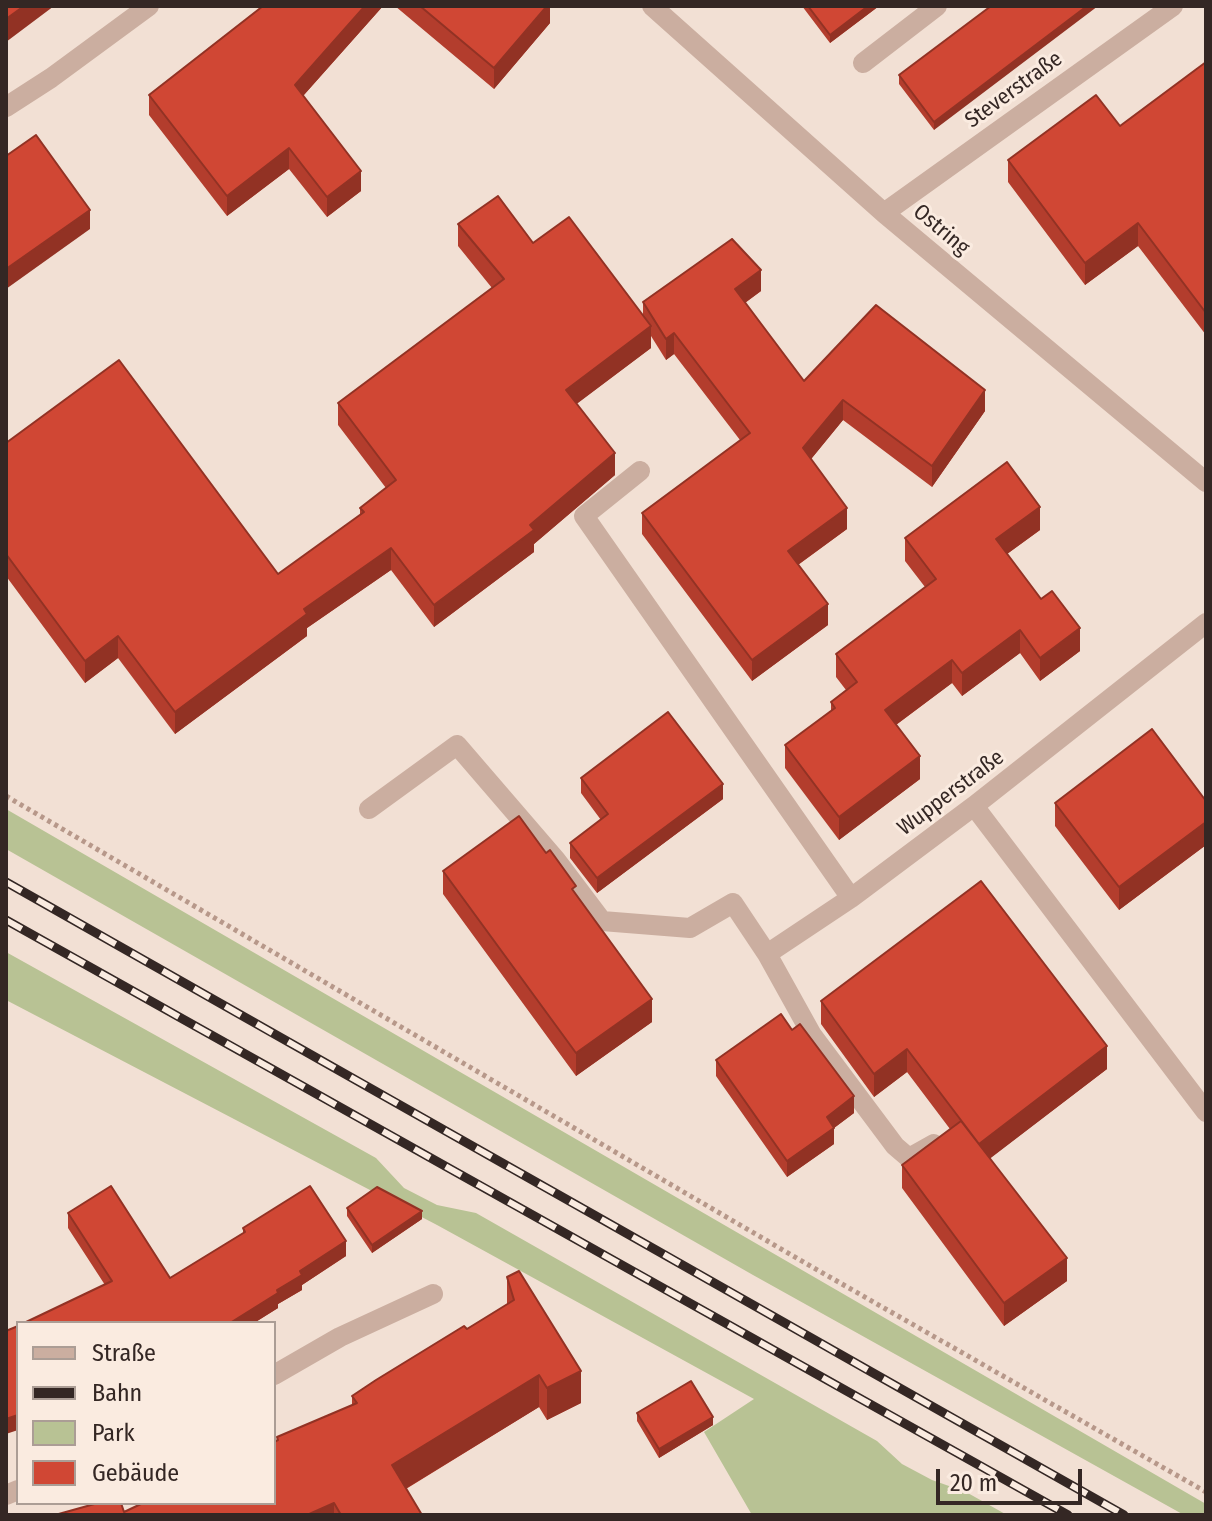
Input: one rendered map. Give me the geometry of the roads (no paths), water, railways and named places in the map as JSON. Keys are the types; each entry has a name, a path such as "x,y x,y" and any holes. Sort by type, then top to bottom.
{"street":[{"path":"6,107 149,6"},
{"name":"Ostring","path":"652,6 884,213 1206,482"},
{"path":"863,63 937,6"},
{"name":"Steverstraße","path":"884,213 1173,6"},
{"path":"640,471 584,516 851,898"},
{"name":"Wupperstraße","path":"767,954 851,898 974,806 1206,623"},
{"path":"369,809 457,745 556,860 602,921 690,928 733,903 767,954 812,1035 895,1146 909,1158 934,1144"},
{"path":"974,806 1206,1112"},
{"path":"276,1374 340,1337 433,1294"}],"railway":[{"path":"6,882 1124,1515"},
{"path":"6,920 1068,1515"}]}
